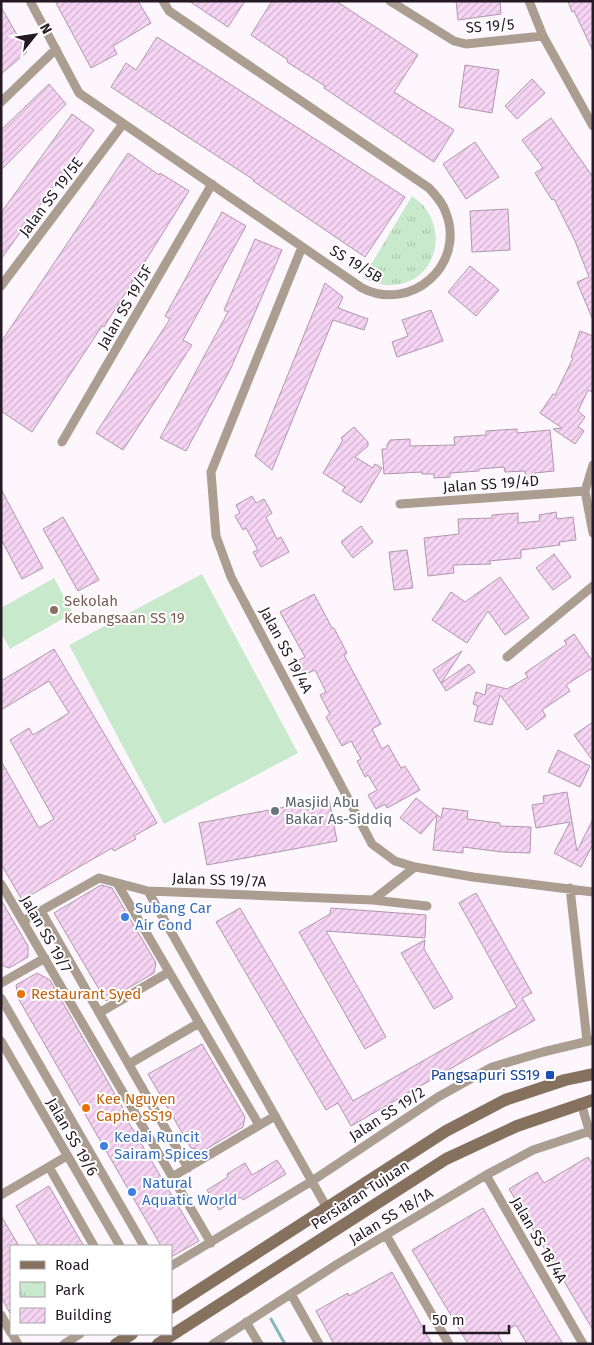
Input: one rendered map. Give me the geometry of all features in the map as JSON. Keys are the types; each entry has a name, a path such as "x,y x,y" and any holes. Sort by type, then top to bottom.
{"main road":[{"name":"Persiaran Tujuan","path":"172,1307 446,1131 481,1112 529,1092 565,1080 593,1074"},
{"name":"Persiaran Tujuan","path":"172,1333 446,1158 517,1126 587,1101"},
{"path":"116,1344 130,1335"},
{"name":"Persiaran Tujuan","path":"158,1344 170,1335"}],"street":[{"name":"SS 19/5B","path":"30,1 79,93 353,282 373,294 387,296 403,294 423,285 439,270 450,242 450,226 442,203 429,188 169,11 163,1"},
{"name":"SS 19/5","path":"390,1 454,41 466,44 543,36"},
{"path":"529,1 543,36 593,126"},
{"path":"1,102 56,49"},
{"name":"Jalan SS 19/5E","path":"1,286 124,124"},
{"name":"Jalan SS 19/5F","path":"62,442 212,184"},
{"name":"Jalan SS 19/4A","path":"302,246 211,472 216,536 232,577 372,844 395,861 415,867 473,877 593,892"},
{"path":"593,465 585,491 593,533"},
{"name":"Jalan SS 19/4D","path":"400,504 585,491"},
{"path":"507,656 593,586"},
{"path":"373,900 415,867"},
{"name":"Jalan SS 19/7A","path":"23,921 99,878 148,891 373,900 427,906"},
{"path":"117,883 259,1125"},
{"name":"Jalan SS 19/7","path":"1,884 210,1243"},
{"path":"570,888 590,1040"},
{"path":"148,891 327,1208"},
{"path":"41,911 188,1168"},
{"path":"1,983 45,958"},
{"path":"99,1012 169,972"},
{"path":"1,998 143,1245"},
{"path":"129,1064 199,1024"},
{"name":"Jalan SS 19/2","path":"210,1243 312,1181 438,1097 492,1067 590,1040"},
{"name":"Jalan SS 19/6","path":"1,1041 119,1245"},
{"path":"587,1101 592,1132"},
{"path":"172,1177 275,1116"},
{"name":"Jalan SS 18/1A","path":"212,1344 486,1175 533,1150 592,1132"},
{"path":"1,1195 68,1156"},
{"path":"49,1167 93,1245"},
{"name":"Jalan SS 18/4A","path":"486,1175 582,1344"},
{"path":"386,1235 448,1344"},
{"path":"172,1265 210,1243"},
{"path":"291,1294 319,1344"},
{"path":"1,1315 10,1330"},
{"path":"246,1322 259,1344"},
{"path":"64,1344 78,1335"}],"green space":[{"path":"412,196 424,207 432,220 436,234 435,249 430,262 421,273 409,281 393,285 385,285 363,278"},
{"path":"202,574 298,753 164,824 69,645"},
{"path":"54,578 73,613 10,649 1,633 1,608"}],"building":[{"path":"55,1 138,1 151,23 113,46 117,54 91,68"},
{"path":"189,1 245,1 228,27"},
{"path":"272,1 336,1 418,55 394,92 454,130 434,162 324,88 325,86 287,62 288,60 251,35"},
{"path":"456,1 500,1 501,14 458,20"},
{"path":"568,1 593,1 593,51 574,11 572,12"},
{"path":"1,7 27,52 1,74"},
{"path":"157,37 405,197 365,257 254,180 111,87 126,63 136,70"},
{"path":"465,65 499,70 492,113 459,107"},
{"path":"532,79 545,93 517,119 505,106"},
{"path":"49,84 66,104 1,170 1,130"},
{"path":"72,114 94,130 1,259 1,213"},
{"path":"551,118 593,177 593,320 577,282 589,277 575,241 554,199 552,200 535,173 543,168 522,140"},
{"path":"475,142 499,177 466,199 443,164"},
{"path":"128,153 159,175 160,173 189,191 104,327 102,326 32,432 1,411 1,342"},
{"path":"508,209 510,250 472,252 470,211"},
{"path":"222,212 246,226 183,340 192,345 123,450 96,433 170,319 165,316"},
{"path":"255,239 282,250 231,368 186,451 160,438 228,312 224,310"},
{"path":"470,266 499,290 476,316 448,292"},
{"path":"325,283 343,297 338,308 368,319 364,330 333,320 272,470 255,456"},
{"path":"431,310 443,341 397,357 392,342 408,336 402,320"},
{"path":"580,331 593,336 593,392 588,390 578,411 585,417 578,427 584,431 575,444 553,429 562,428 540,413 553,394 555,395 573,358 571,357"},
{"path":"354,427 368,442 368,446 355,457 373,468 375,464 382,468 361,503 342,491 345,487 323,473 343,440 341,438"},
{"path":"517,429 517,433 550,430 554,471 535,473 536,481 526,482 525,471 505,472 504,467 450,473 450,477 434,478 434,474 422,474 422,472 384,474 382,449 387,449 390,440 410,439 410,446 455,445 454,437 486,435 486,431"},
{"path":"1,489 43,568 22,579 1,539"},
{"path":"252,496 256,503 264,499 272,513 266,517 277,539 281,537 289,552 261,567 253,552 258,550 246,528 243,530 235,516 240,513 236,505"},
{"path":"556,512 557,519 573,517 576,540 559,542 560,545 521,550 521,558 489,561 491,564 453,565 454,573 428,576 424,538 459,534 458,519 492,518 492,515 518,513 518,523 540,521 539,515"},
{"path":"63,517 99,580 78,591 43,529"},
{"path":"361,526 373,542 353,558 341,542"},
{"path":"407,550 413,588 394,590 389,552"},
{"path":"554,554 571,577 553,590 536,568"},
{"path":"500,577 529,618 505,635 488,611 467,643 432,620 451,592 465,602"},
{"path":"314,594 347,653 344,655 381,724 372,729 382,749 388,745 401,768 405,766 420,790 387,808 385,804 376,809 368,795 377,790 368,775 365,777 357,761 361,759 351,741 342,746 326,717 330,714 320,695 326,692 315,670 304,675 297,661 305,657 280,612"},
{"path":"574,634 593,662 593,669 566,685 570,691 542,710 546,716 527,730 500,695 492,725 474,721 478,706 473,704 476,692 485,695 487,684 507,689 528,677 525,673 567,644 564,641"},
{"path":"54,649 157,823 134,836 136,839 114,851 112,848 22,900 1,864 1,761 39,828 54,819 10,740 29,728 33,735 69,713 49,681 1,710 1,681"},
{"path":"462,651 441,683 433,670"},
{"path":"469,664 475,672 446,691 441,683"},
{"path":"593,722 593,761 574,735"},
{"path":"558,750 590,766 580,787 548,772"},
{"path":"567,792 577,851 593,819 593,844 581,867 554,853 570,822 536,828 532,805 544,803 543,796"},
{"path":"416,798 441,818 443,808 468,811 467,819 500,823 500,826 531,827 530,853 502,852 463,847 463,853 433,850 437,815 421,834 400,818"},
{"path":"329,799 337,841 207,865 199,823"},
{"path":"101,885 112,888 156,963 154,973 106,1001 54,913"},
{"path":"476,893 532,993 522,998 535,1020 351,1126 338,1103 326,1110 216,922 240,908 353,1101 517,1007 459,903"},
{"path":"1,900 28,946 28,957 9,968 1,965"},
{"path":"331,908 426,915 425,938 326,931 386,1037 365,1049 299,932 330,914"},
{"path":"425,940 424,949 453,998 434,1009 401,953"},
{"path":"37,973 50,980 128,1117 126,1118 199,1241 172,1256 172,1245 160,1245 18,998 16,985"},
{"path":"202,1044 245,1117 243,1127 203,1151 191,1148 148,1074"},
{"path":"588,1157 593,1165 593,1330 509,1189 537,1172 544,1183"},
{"path":"277,1160 286,1174 243,1200 240,1197 219,1210 207,1190 228,1177 227,1174 245,1163 252,1175"},
{"path":"49,1186 83,1245 38,1245 16,1206"},
{"path":"483,1208 563,1344 527,1344 516,1325 498,1335 503,1344 468,1344 412,1250"},
{"path":"1,1216 18,1245 10,1245 10,1313 1,1297"},
{"path":"392,1272 432,1344 334,1344 316,1311 348,1293 349,1296"}],"waterway":[{"path":"271,1319 285,1344"}],"place":[{"name":"Sekolah Kebangsaan SS 19","path":"54,610"},
{"name":"Masjid Abu Bakar As-Siddiq","path":"275,811"},
{"name":"Subang Car Air Cond","path":"125,917"},
{"name":"Restaurant Syed","path":"21,994"},
{"name":"Pangsapuri SS19","path":"550,1075"},
{"name":"Kee Nguyen Caphe SS19","path":"86,1108"},
{"name":"Kedai Runcit Sairam Spices","path":"104,1146"},
{"name":"Natural Aquatic World","path":"132,1192"}]}
